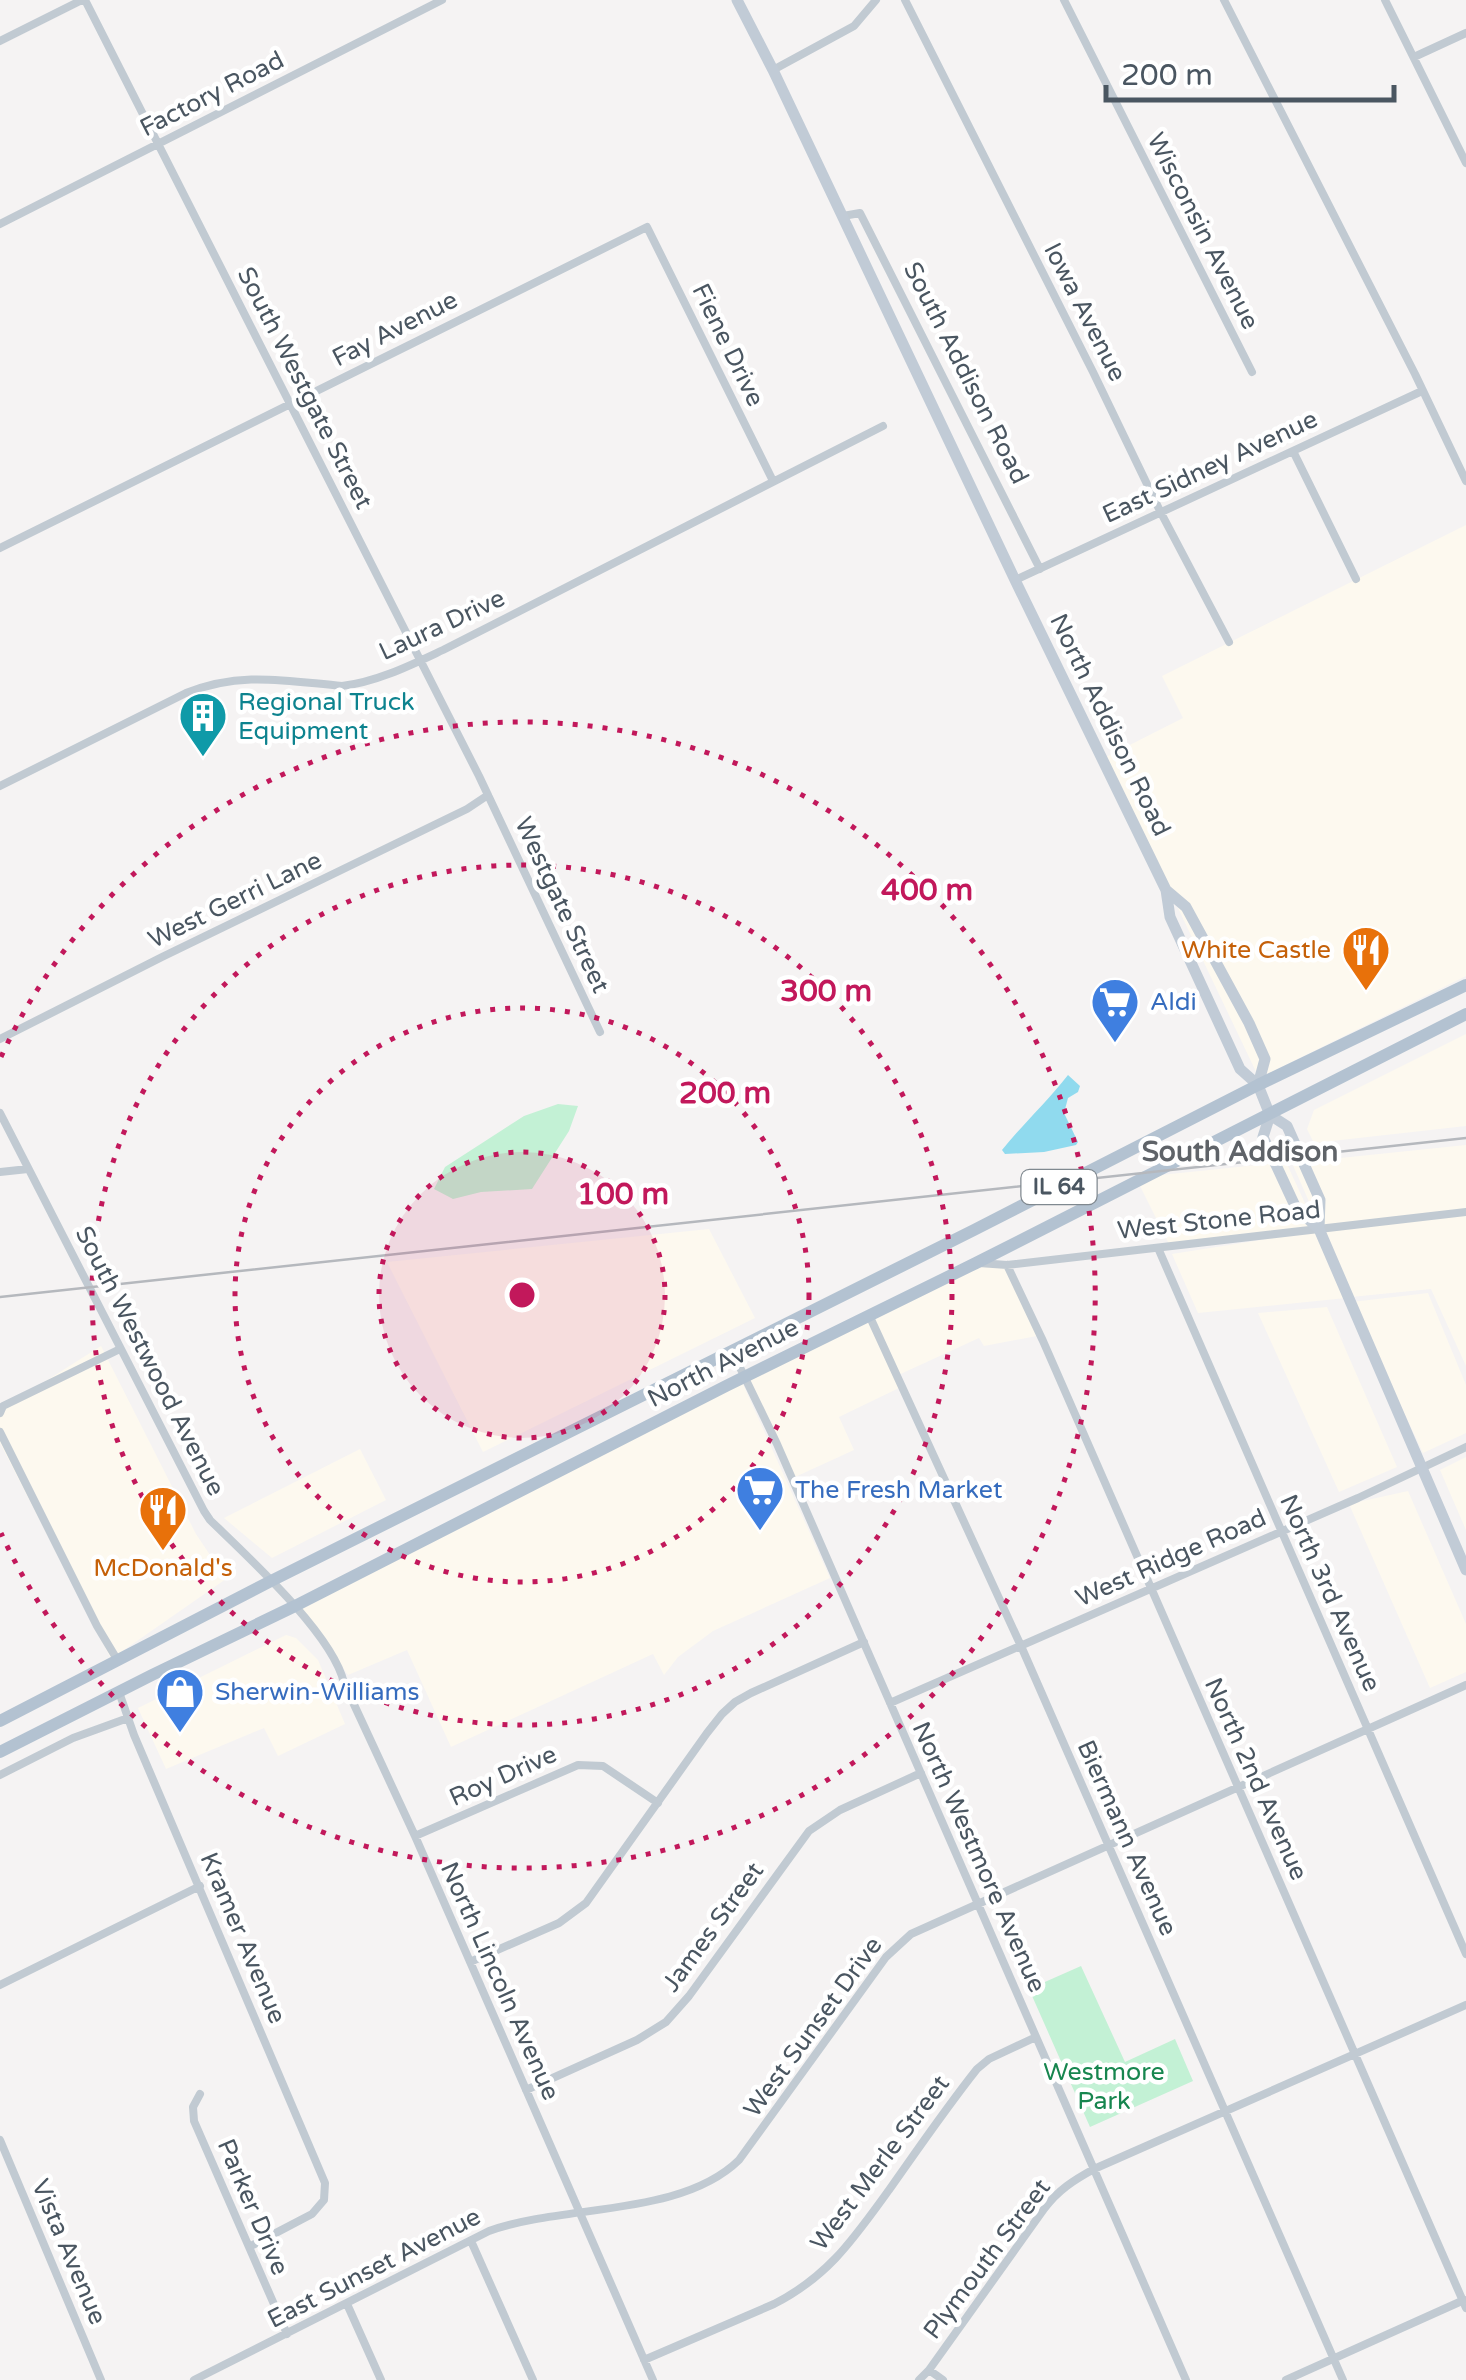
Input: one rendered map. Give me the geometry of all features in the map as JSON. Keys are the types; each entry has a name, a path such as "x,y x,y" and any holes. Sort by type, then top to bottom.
{"main road":[{"name":"North Avenue","path":"0,1721 271,1580 1258,1085 1466,985"},
{"name":"North Avenue","path":"0,1752 1124,1186 1465,1019"}],"street":[{"path":"0,41 84,0"},
{"name":"South Westgate Street","path":"84,0 488,795"},
{"name":"Factory Road","path":"0,224 442,0"},
{"name":"South Addison Road","path":"737,0 1015,580"},
{"path":"773,70 854,26 876,0"},
{"name":"Iowa Avenue","path":"905,0 1229,642"},
{"name":"Wisconsin Avenue","path":"1064,0 1252,372"},
{"path":"1224,0 1466,481"},
{"path":"1385,0 1466,163"},
{"path":"1414,58 1466,33"},
{"name":"South Addison Road","path":"843,216 860,213 1040,569"},
{"name":"Fay Avenue","path":"0,548 647,226"},
{"name":"Fiene Drive","path":"647,226 772,482"},
{"name":"East Sidney Avenue","path":"1015,580 1422,390"},
{"name":"Laura Drive","path":"0,786 212,682 256,678 354,685 421,661 883,426"},
{"path":"1293,451 1356,579"},
{"name":"North Addison Road","path":"1015,580 1166,890 1170,917 1240,1069 1258,1085 1270,1115 1287,1126 1320,1200 1319,1229"},
{"name":"Westgate Street","path":"488,795 600,1032"},
{"name":"West Gerri Lane","path":"0,1039 488,795"},
{"name":"North Addison Road","path":"1166,890 1186,907 1249,1024 1265,1058 1258,1085"},
{"name":"South Westwood Avenue","path":"0,1112 193,1493 210,1520 295,1606"},
{"name":"North Addison Road","path":"1270,1115 1263,1137 1296,1208 1319,1229 1466,1570"},
{"path":"0,1172 28,1169"},
{"name":"West Stone Road","path":"976,1263 1008,1265 1466,1212"},
{"name":"North 3rd Avenue","path":"1158,1248 1466,1954"},
{"name":"North 2nd Avenue","path":"1008,1265 1465,2303"},
{"name":"Biermann Avenue","path":"869,1315 1021,1646 1343,2380"},
{"path":"0,1413 3,1406 120,1349"},
{"name":"North Westmore Avenue","path":"732,1351 778,1444 1186,2380"},
{"path":"0,1432 118,1661"},
{"name":"West Ridge Road","path":"890,1703 1466,1447"},
{"name":"North Lincoln Avenue","path":"295,1606 339,1667 653,2380"},
{"path":"470,1962 558,1923 580,1909 707,1733 736,1702 864,1642"},
{"name":"West Sunset Drive","path":"580,2212 685,2193 724,2174 753,2143 894,1948 924,1926 1466,1685"},
{"name":"Kramer Avenue","path":"119,1692 324,2178 324,2200 319,2208 304,2220 248,2247"},
{"path":"0,1775 73,1738 128,1718"},
{"name":"Roy Drive","path":"414,1836 578,1765 603,1766 658,1803"},
{"name":"James Street","path":"526,2090 637,2040 666,2022 690,1996 808,1831 840,1810 921,1773"},
{"path":"0,1985 200,1886"},
{"name":"Plymouth Street","path":"919,2380 1054,2196 1071,2182 1466,2004"},
{"name":"West Merle Street","path":"644,2360 774,2304 820,2275 852,2241 977,2069 989,2058 1036,2037"},
{"name":"Parker Drive","path":"200,2094 194,2107 194,2121 287,2334"},
{"name":"Vista Avenue","path":"0,2140 101,2380"},
{"name":"East Sunset Avenue","path":"194,2380 503,2226 580,2212"},
{"path":"470,2241 532,2380"},
{"path":"1286,2380 1465,2303"},
{"path":"347,2304 380,2380"},
{"path":"216,2368 222,2380"},
{"path":"930,2370 943,2380"}],"shaded area":[{"path":"1466,525 1466,976 1259,1078 1106,757 1183,718 1162,676"},
{"path":"1466,1034 1466,1126 1314,1143 1307,1129 1314,1110"},
{"path":"1466,1145 1466,1366 1431,1289 1351,1297 1292,1163"},
{"path":"1286,1162 1316,1227 1169,1244 1138,1182 1151,1176"},
{"path":"709,1229 755,1318 483,1452 387,1262"},
{"path":"1317,1231 1346,1298 1198,1313 1172,1254"},
{"path":"975,1267 1011,1267 1042,1335 984,1346 979,1338 894,1377 899,1388 839,1417 854,1450 795,1477 748,1379"},
{"path":"1428,1293 1466,1385 1466,1433 1423,1453 1352,1302"},
{"path":"1327,1307 1397,1467 1339,1492 1258,1313"},
{"path":"101,1346 196,1534 226,1579 111,1659 0,1443 0,1410"},
{"path":"742,1382 830,1578 713,1631 678,1657 664,1675 653,1654 451,1747 407,1650 348,1675 300,1608"},
{"path":"360,1449 386,1500 272,1558 224,1518"},
{"path":"1466,1457 1466,1530 1440,1470"},
{"path":"1408,1491 1466,1624 1466,1672 1430,1688 1349,1504"},
{"path":"286,1635 296,1638 318,1660 345,1724 278,1756 264,1728 166,1769 138,1708"}],"green space":[{"path":"558,1104 578,1106 569,1131 532,1189 481,1192 453,1199 434,1189 445,1167 524,1116"},
{"name":"Westmore Park","path":"1081,1966 1125,2062 1175,2039 1193,2081 1090,2127 1029,1989"}],"water":[{"path":"1068,1075 1080,1086 1068,1098 1064,1113 1076,1145 1005,1154 1002,1150"}],"railway":[{"path":"0,1297 1466,1138"}],"place":[{"name":"Regional Truck Equipment","path":"203,758"},
{"name":"White Castle","path":"1366,992"},
{"name":"Aldi","path":"1115,1044"},
{"name":"The Fresh Market","path":"760,1532"},
{"name":"McDonald's","path":"163,1552"},
{"name":"Sherwin-Williams","path":"180,1734"}],"district":[{"name":"South Addison","path":"1240,1152"}]}
